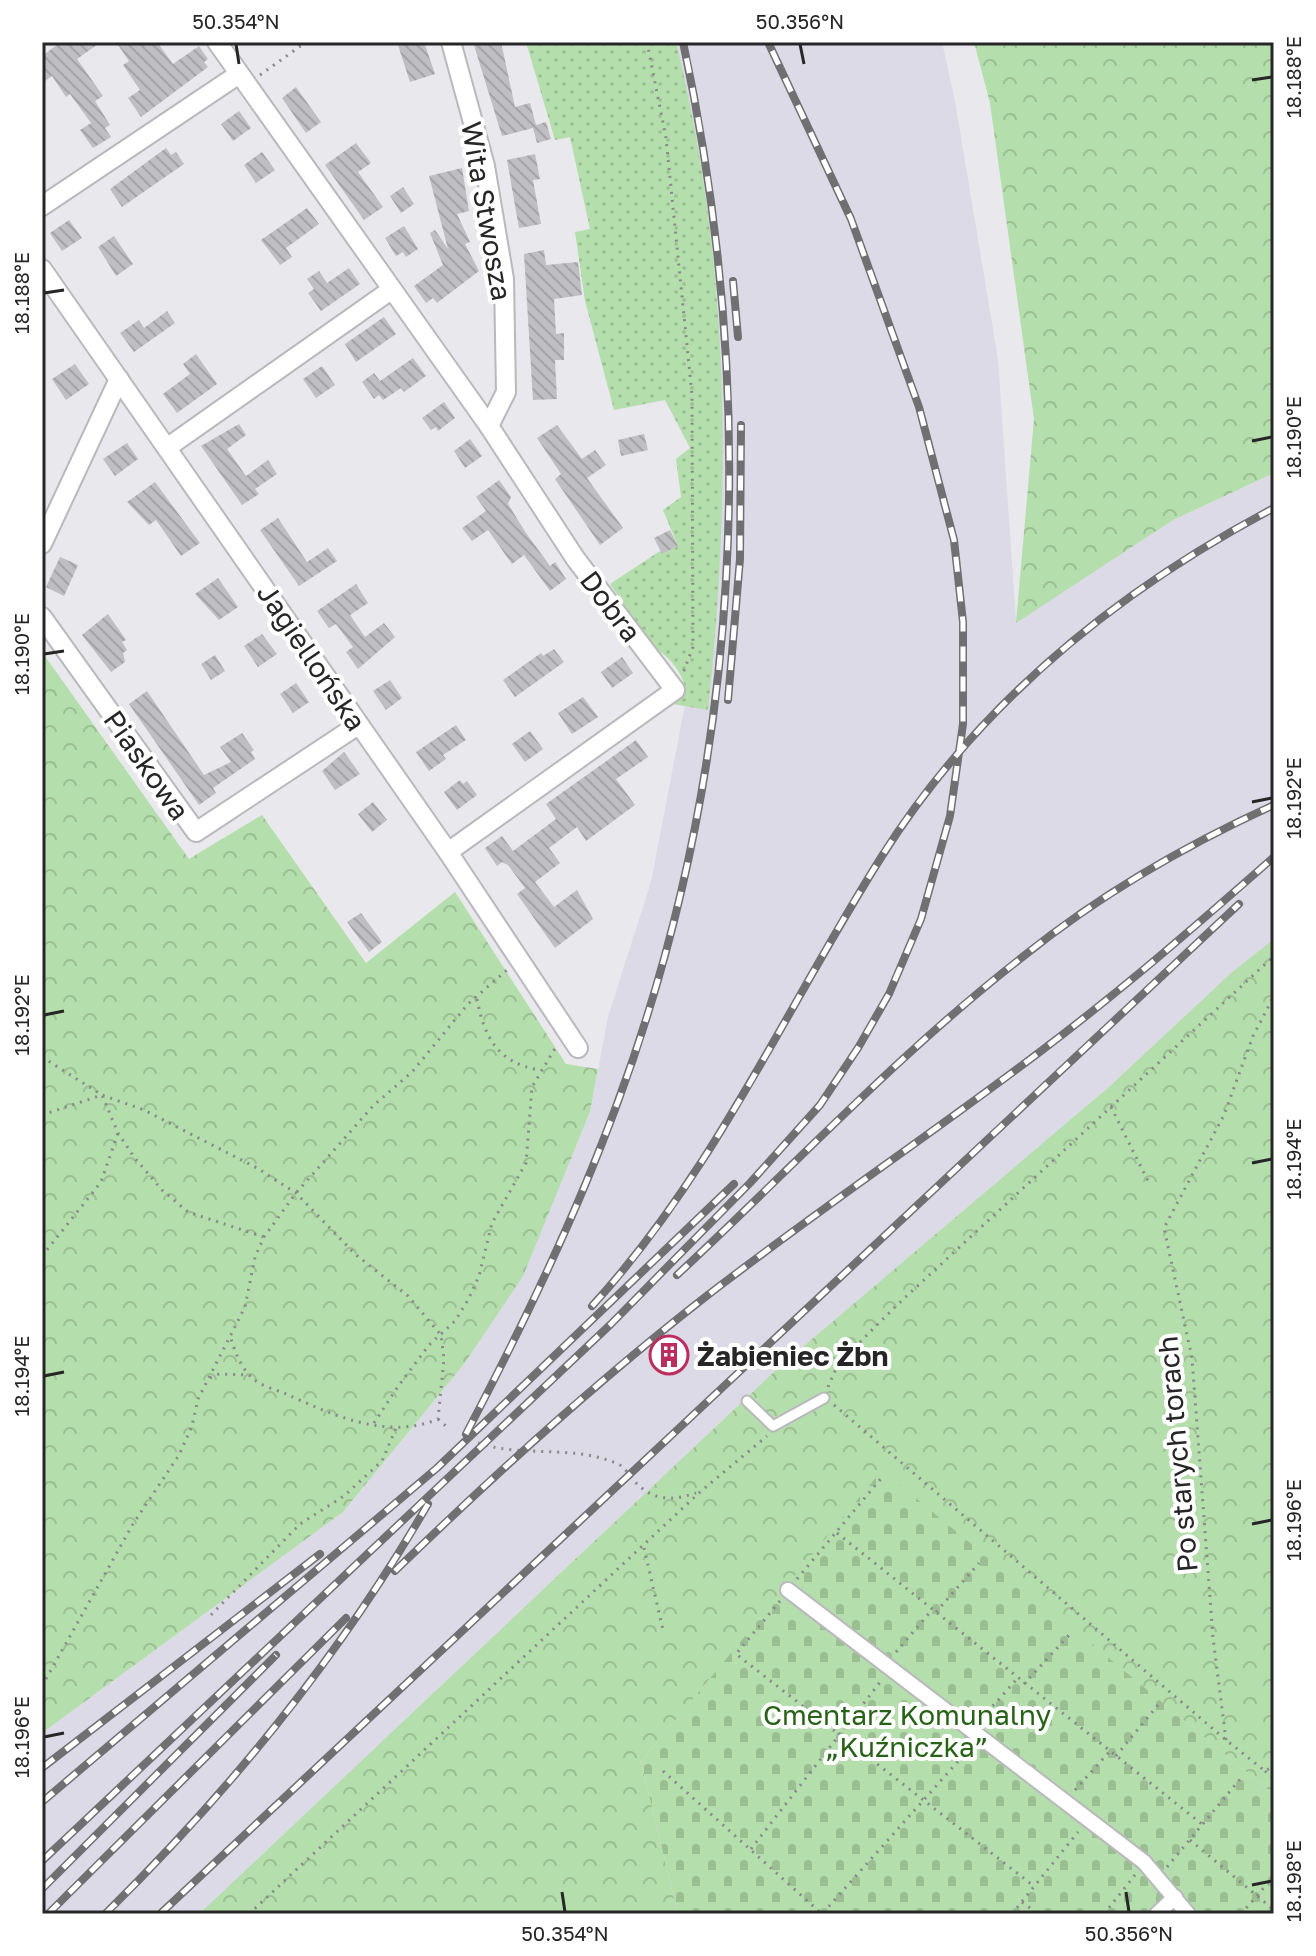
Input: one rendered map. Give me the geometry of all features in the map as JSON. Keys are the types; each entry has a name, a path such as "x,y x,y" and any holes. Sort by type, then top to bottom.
{"street":[{"name":"Dobra","path":"217,42 489,426 575,558 675,690"},
{"name":"Wita Stwosza","path":"451,42 485,166 504,279 506,392 489,426"},
{"path":"42,206 243,80"},
{"name":"Jagiellońska","path":"42,269 448,852 572,1040"},
{"path":"168,447 391,290"},
{"path":"42,544 119,379"},
{"name":"Piaskowa","path":"42,617 196,832 358,725"},
{"path":"448,852 675,690"},
{"path":"788,1590 1144,1862 1158,1874 1188,1914"},
{"path":"1157,1914 1175,1897"}],"lane":[{"path":"747,1401 766,1422 779,1425 824,1398"}],"path":[{"path":"243,80 306,42"},
{"path":"647,42 666,138 692,395 693,647 675,690"},
{"path":"1274,956 838,1364 824,1398 856,1420 1274,1779"},
{"path":"42,1686 133,1524 179,1455 209,1378 245,1307 255,1257 264,1237 296,1193 373,1106 412,1072 477,997 519,958"},
{"name":"Po starych torach","path":"1226,1740 1213,1638 1192,1358 1164,1228 1215,1129 1274,996"},
{"path":"477,997 482,1027 494,1047 508,1061 539,1070"},
{"path":"373,1424 399,1385 468,1300 479,1276 492,1223 526,1163 529,1099 539,1070 572,1040"},
{"path":"42,1057 102,1095 144,1110 257,1168 296,1193 355,1254 408,1296 441,1335 444,1359 438,1419"},
{"path":"42,1115 102,1095"},
{"path":"102,1095 118,1133 162,1190 188,1212 264,1237"},
{"path":"1111,1107 1148,1181"},
{"path":"42,1256 101,1182 118,1133"},
{"path":"231,1336 249,1375"},
{"path":"209,1378 219,1374 249,1375 342,1419 414,1426 438,1419"},
{"path":"438,1419 449,1429"},
{"path":"249,1914 700,1492 779,1425"},
{"path":"211,1615 300,1524 344,1496 382,1461 397,1426"},
{"path":"478,1443 497,1450 537,1448 621,1465 652,1496 673,1500 700,1492"},
{"path":"883,1476 736,1654 1035,1887"},
{"path":"837,1532 1203,1825"},
{"path":"644,1546 663,1630"},
{"path":"750,1849 888,1666 979,1563"},
{"path":"1024,1684 1069,1635"},
{"path":"663,1771 822,1914 926,1800 1018,1679"},
{"path":"1116,1756 1158,1705"},
{"path":"1065,1802 1110,1751"},
{"path":"1265,1771 1274,1766"},
{"path":"1158,1874 1241,1778"},
{"path":"1012,1914 1088,1819"},
{"path":"1190,1840 1274,1910"},
{"path":"1104,1914 1144,1862"},
{"path":"1241,1914 1274,1876"},
{"path":"1022,1902 1038,1914"}],"shaded area":[{"path":"670,42 942,42 955,101 998,359 1016,622 1173,520 1274,473 1274,939 1231,973 1110,1086 778,1368 199,1914 42,1914 42,1733 343,1512 464,1364 522,1276 590,1113 608,1017 651,882 688,689 711,430"}],"green space":[{"path":"526,42 676,42 694,125 707,208 721,375 721,542 708,710 673,704 671,701 685,689 682,677 670,660 654,648 610,584 660,551 662,554 678,546 663,510 681,497 676,459 690,448 665,400 614,410 585,301 575,232 590,229 570,137 555,140"},
{"path":"974,42 1274,42 1274,473 1173,520 1016,623 1034,419 990,103"},
{"path":"42,652 189,859 262,815 366,963 455,892 566,1064 598,1069 590,1112 523,1276 464,1364 343,1512 42,1733"},
{"path":"1274,939 1274,1795 882,1471 641,1762 678,1914 199,1914 778,1368 1110,1086 1231,973"},
{"name":"Cmentarz Komunalny „Kuźniczka”","path":"882,1470 1274,1795 1274,1914 678,1914 641,1762"}],"building":[{"path":"61,42 101,42 77,59 103,96 95,101 110,125 105,128 111,137 93,148 80,130 91,123 70,94 66,97 52,76 42,83 42,56"},
{"path":"116,42 157,42 173,64 199,46 208,59 204,62 208,67 141,117 128,98 140,90 123,65 129,61"},
{"path":"397,42 424,42 435,74 410,82"},
{"path":"473,42 501,42 515,107 530,103 536,125 546,122 551,139 537,143 533,128 502,136"},
{"path":"296,87 321,122 306,133 282,98"},
{"path":"239,111 251,128 233,141 221,124"},
{"path":"356,143 371,163 358,172 383,207 364,220 325,165"},
{"path":"166,148 171,155 176,152 184,164 122,207 110,189"},
{"path":"262,152 275,170 256,183 244,165"},
{"path":"535,154 540,179 533,180 541,224 519,228 507,160"},
{"path":"462,168 469,211 457,214 470,242 465,244 479,271 437,303 433,298 426,303 414,286 443,265 430,233 435,230 448,249 429,176"},
{"path":"403,187 414,204 401,213 390,196"},
{"path":"307,208 319,224 286,248 292,257 280,265 261,240"},
{"path":"69,220 82,238 62,251 50,233"},
{"path":"404,226 418,249 406,257 403,252 396,256 385,238"},
{"path":"114,236 133,264 116,276 98,247"},
{"path":"544,250 546,265 578,262 582,295 554,299 556,334 564,333 564,360 555,360 557,399 533,400 524,254"},
{"path":"349,268 360,284 321,311 308,293 314,289 307,279 319,271 327,283"},
{"path":"167,311 175,323 134,352 120,333 139,320 144,328"},
{"path":"384,317 396,334 356,362 345,344"},
{"path":"196,354 217,384 177,413 163,394 190,374 183,364"},
{"path":"413,358 426,376 404,392 401,388 383,400 379,395 374,399 362,382 374,373 380,381"},
{"path":"75,364 89,384 66,400 52,379"},
{"path":"322,366 335,385 316,398 303,379"},
{"path":"444,402 455,418 438,431 436,427 431,430 422,418"},
{"path":"239,424 246,435 227,449 246,476 268,460 277,474 255,489 259,494 242,505 201,446"},
{"path":"557,425 582,459 595,450 606,465 587,478 623,528 600,545 555,479 561,474 537,438"},
{"path":"644,434 648,450 621,456 618,440"},
{"path":"470,439 482,456 465,468 454,451"},
{"path":"127,443 138,459 115,476 103,459"},
{"path":"499,480 511,497 508,504 526,533 550,566 555,562 566,579 550,591 524,555 512,564 488,530 472,541 462,528 486,511 476,497"},
{"path":"155,482 200,543 181,556 156,520 149,525 127,502"},
{"path":"278,518 307,562 328,548 337,561 299,586 260,530"},
{"path":"670,530 678,546 662,554 654,538"},
{"path":"60,557 78,565 64,596 46,587"},
{"path":"218,578 238,607 219,620 195,594"},
{"path":"356,584 368,603 350,615 365,637 384,623 395,637 358,669 346,652 353,647 336,624 329,628 317,611"},
{"path":"108,614 126,640 122,642 127,650 123,653 125,662 111,672 82,635"},
{"path":"262,634 277,654 258,667 244,646"},
{"path":"554,649 564,662 515,697 503,680 541,653 543,656"},
{"path":"215,655 225,671 211,680 201,664"},
{"path":"622,657 633,673 612,688 601,672"},
{"path":"390,680 402,698 386,710 373,691"},
{"path":"296,683 309,702 293,713 280,694"},
{"path":"147,691 204,775 231,762 220,747 242,733 254,750 251,752 255,759 213,788 216,793 199,805 129,704"},
{"path":"583,697 598,717 572,734 558,713"},
{"path":"456,725 466,740 443,755 446,759 429,771 416,752"},
{"path":"530,731 543,749 525,762 512,744"},
{"path":"636,740 648,757 616,779 635,805 586,841 577,827 549,848 560,863 535,882 554,907 577,890 593,919 555,948 517,894 525,888 508,865 502,862 497,866 485,848 502,836 513,851 556,819 546,804"},
{"path":"344,752 360,774 335,790 322,771"},
{"path":"460,780 463,784 467,781 477,795 457,810 444,792"},
{"path":"373,802 387,820 372,832 358,814"},
{"path":"361,913 382,942 369,952 347,922"},
{"name":"Żabieniec Żbn","path":"676,1339 686,1353 661,1371 651,1358"}],"railway":[{"path":"466,1434 547,1272 617,1104 659,975 692,844 714,712 726,578 729,444 723,310 707,176 683,42"},
{"path":"42,1861 611,1324 750,1183 820,1105 858,1048 889,994 921,919 950,816 963,724 963,622 954,540 919,407 851,219 768,42"},
{"path":"733,281 738,337"},
{"path":"728,700 740,559 741,425"},
{"path":"592,1306 636,1255 675,1201 747,1088 882,856 920,801 962,749 1055,656 1106,615 1160,576 1274,508"},
{"path":"677,1275 934,1030 1025,955 1145,872 1274,805"},
{"path":"395,1571 546,1430 663,1330 1071,1028 1274,857"},
{"path":"160,1914 1239,904"},
{"path":"42,1802 437,1468 734,1184"},
{"path":"105,1914 196,1819 280,1720 358,1615 428,1504"},
{"path":"42,1768 320,1554"},
{"path":"48,1914 346,1618"},
{"path":"42,1889 276,1655"}],"place":[{"name":"Żabieniec Żbn","path":"669,1355"}]}
